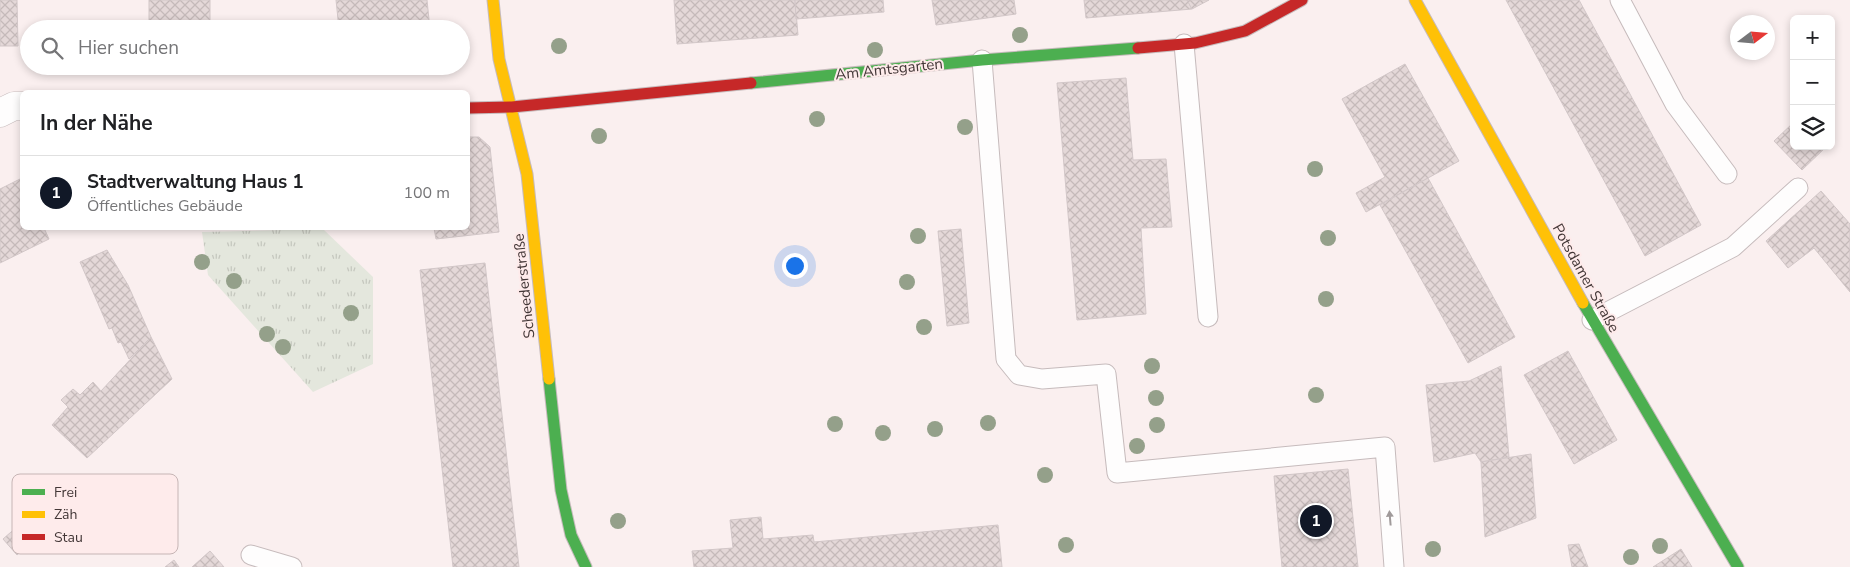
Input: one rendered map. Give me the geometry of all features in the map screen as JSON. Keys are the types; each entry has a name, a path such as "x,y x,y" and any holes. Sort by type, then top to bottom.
{"street":[{"name":"Scheederstraße","path":"493,0 499,59 527,174 561,490 571,535 586,567"},
{"name":"Am Amtsgarten","path":"470,108 512,107 982,60 1184,44 1245,31 1302,0"},
{"name":"Potsdamer Straße","path":"1415,0 1592,320 1738,567"},
{"path":"0,113 14,106 20,106"}],"lane":[{"path":"1620,0 1675,104 1726,174"},
{"path":"1184,44 1208,317"},
{"path":"982,60 1006,358 1019,375 1042,379 1106,374 1117,473 1384,448 1394,567"},
{"path":"1592,320 1733,247 1798,188"},
{"path":"251,555 292,567"}],"green space":[{"path":"324,230 373,277 373,364 313,392 208,275 202,232"}],"building":[{"path":"0,0 17,0 18,46 0,46"},
{"path":"149,0 210,0 210,20 149,20"},
{"path":"336,0 427,0 429,20 338,20"},
{"path":"674,0 795,0 798,35 677,44"},
{"path":"795,0 883,0 884,12 796,19"},
{"path":"932,0 1014,0 1016,14 936,25"},
{"path":"1084,0 1187,0 1192,9 1086,18"},
{"path":"1187,0 1209,0 1192,9"},
{"path":"1506,0 1579,0 1701,225 1645,256"},
{"path":"1405,64 1459,161 1366,212 1356,193 1385,177 1342,99"},
{"path":"1126,78 1133,160 1166,159 1172,227 1141,228 1146,314 1077,320 1057,83"},
{"path":"1790,126 1790,150 1823,150 1802,170 1774,141"},
{"path":"470,137 479,137 490,147 499,232 436,239 434,230 470,230"},
{"path":"1428,178 1515,337 1468,363 1380,205"},
{"path":"20,179 20,230 45,230 49,239 0,263 0,189"},
{"path":"1821,191 1850,224 1850,292 1814,248 1788,268 1766,241"},
{"path":"961,229 969,323 947,326 938,231"},
{"path":"107,250 128,285 151,337 129,359 121,342 118,343 112,328 109,329 80,262"},
{"path":"485,263 519,567 453,567 420,270"},
{"path":"151,337 172,379 87,458 52,425 68,407 61,400 73,389 80,395 93,382 101,391"},
{"path":"1568,351 1617,440 1574,464 1524,375"},
{"path":"1501,366 1509,457 1481,462 1475,453 1434,462 1426,385 1469,381"},
{"path":"1531,454 1536,518 1485,537 1481,462"},
{"path":"1348,469 1358,567 1282,567 1274,476"},
{"path":"761,517 763,539 813,535 814,542 998,525 1002,567 694,567 692,551 733,548 730,520"},
{"path":"12,531 12,549 3,539"},
{"path":"1579,544 1588,567 1572,567 1568,545"},
{"path":"1681,549 1692,567 1653,567"},
{"path":"210,551 224,567 192,567"},
{"path":"174,560 179,567 165,567"}],"traffic: fast":[{"path":"751,83 982,60 1138,48"},
{"path":"1583,303 1738,567"},
{"path":"549,379 561,490 571,535 586,567"}],"traffic: slow":[{"path":"493,0 499,59 527,174 549,379"},
{"path":"1415,0 1583,303"}],"traffic: jam":[{"path":"1138,48 1195,43 1245,31 1302,0"},
{"path":"470,108 512,107 751,83"}],"place":[{"name":"Stadtverwaltung Haus 1","path":"1316,521"}]}
